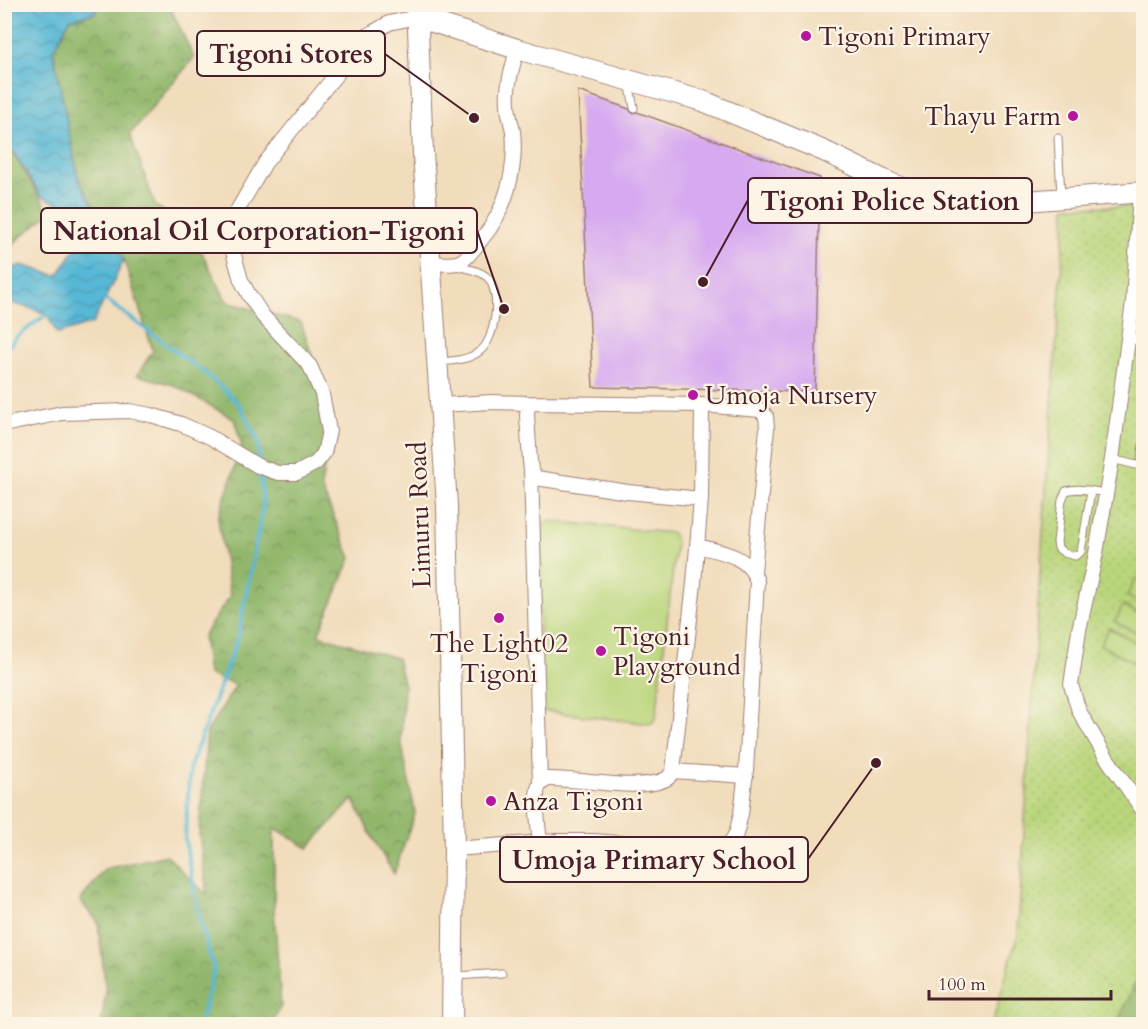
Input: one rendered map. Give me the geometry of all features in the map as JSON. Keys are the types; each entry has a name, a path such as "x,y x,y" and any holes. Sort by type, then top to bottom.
{"main road":[{"path":"417,11 517,49 703,101 824,151 890,183 942,202 973,206 1142,193"},
{"name":"Limuru Road","path":"417,11 423,153 441,264 438,362 447,506 454,849 452,1024"}],"street":[{"path":"4,425 62,413 129,411 181,424 210,437 258,466 278,473 297,473 316,463 324,453 329,430 322,394 310,366 263,316 241,280 230,241 234,216 265,163 367,36 389,22 417,11"},
{"path":"441,264 465,260 495,222 503,203 512,172 513,133 507,103 517,49"},
{"path":"1142,193 1133,302 1112,459 1096,553 1078,630 1071,685 1079,711 1106,757 1142,809"},
{"path":"441,405 492,402 702,405 760,410 766,417 767,428 754,572"},
{"path":"528,403 540,843"},
{"path":"540,784 548,779 556,779 651,784 668,778 672,771 701,499 702,405"},
{"path":"531,470 536,478 548,481 701,499"},
{"path":"454,849 592,842 705,849 722,848 733,839 738,827 746,776 757,581 754,572 740,559 697,546"},
{"path":"672,771 746,776"}],"lane":[{"path":"628,80 634,108"},
{"path":"1058,138 1061,199"},
{"path":"438,362 462,359 480,351 487,344 492,333 495,305 493,285 488,278 475,270 441,264"},
{"path":"1129,336 1143,345"},
{"path":"1112,459 1142,466 1143,439"},
{"path":"1091,491 1081,552 1076,556 1064,553 1058,548 1057,542 1062,500 1066,491 1071,489 1091,491 1106,493"},
{"path":"453,976 502,973"}],"green space":[{"path":"5,5 13,5 5,75"},
{"path":"98,5 169,5 194,58 130,134 155,205 191,231 227,302 301,322 333,418 321,487 351,558 318,635 397,658 404,687 401,741 415,813 394,874 353,799 308,848 274,827 274,909 281,1006 272,1024 101,1024 106,992 98,922 80,901 105,869 167,855 191,881 207,894 199,832 207,732 236,685 208,674 203,636 230,596 218,518 242,446 234,419 174,385 137,375 153,351 124,260 78,178 53,51 70,19 95,13"},
{"path":"4,139 50,213 5,250 4,250"},
{"path":"1066,206 1143,207 1143,1024 992,1024 1018,934"},
{"name":"Tigoni Playground","path":"549,521 672,533 676,543 656,718 651,724 537,710 542,526"},
{"path":"1136,578 1143,582 1143,605 1127,596"},
{"path":"1123,605 1143,616 1143,636 1115,622"},
{"path":"1109,628 1143,646 1143,653 1137,664 1100,645"},
{"path":"1143,966 1143,1024 1117,1024"}],"water":[{"path":"13,5 98,5 95,13 70,19 53,51 78,178 124,260 93,323 57,334 47,314 12,303 9,269 22,265 57,276 80,242 71,210 41,196 5,139 5,75"}],"building":[{"path":"578,91 629,109 632,113 637,112 820,178 815,392 593,387"}],"waterway":[{"path":"105,299 210,377 240,405 258,441 259,461"},
{"path":"4,354 15,338 47,314"},
{"path":"200,1024 214,969 199,917 185,839 190,767 238,637 263,506 260,472"}],"place":[{"name":"Tigoni Primary","path":"806,36"},
{"name":"Thayu Farm","path":"1073,116"},
{"name":"Tigoni Stores","path":"474,118"},
{"name":"Tigoni Police Station","path":"703,282"},
{"name":"National Oil Corporation-Tigoni","path":"504,309"},
{"name":"Umoja Nursery","path":"693,395"},
{"name":"The Light02 Tigoni","path":"499,618"},
{"name":"Tigoni Playground","path":"601,651"},
{"name":"Umoja Primary School","path":"876,763"},
{"name":"Anza Tigoni","path":"491,801"}]}
